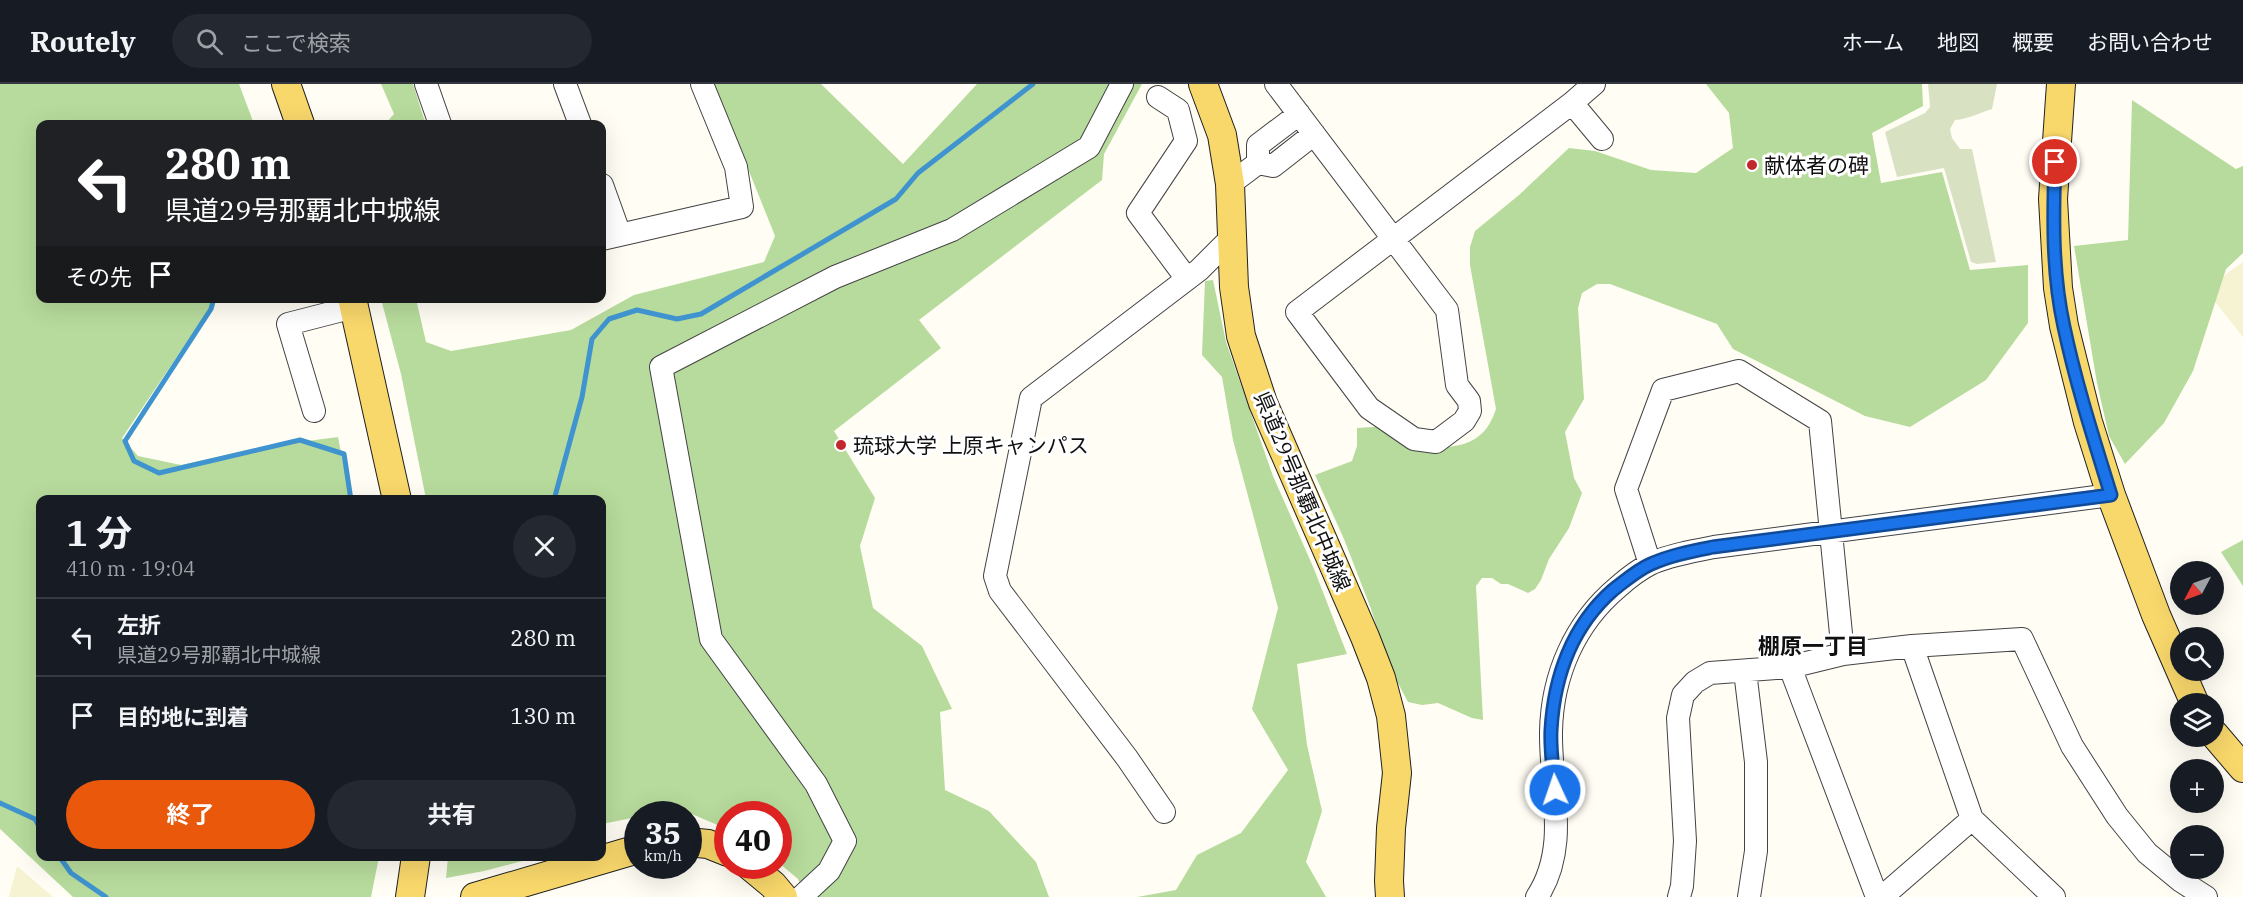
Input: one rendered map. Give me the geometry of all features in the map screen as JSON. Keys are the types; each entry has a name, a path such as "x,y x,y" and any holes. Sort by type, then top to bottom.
{"main road":[{"path":"286,84 299,120"},
{"name":"県道29号那覇北中城線","path":"1203,84 1222,135 1230,184 1234,287 1241,336 1263,403 1365,637 1381,678 1391,716 1397,773 1391,828 1390,897"},
{"path":"2061,84 2054,199 2058,288 2064,326 2074,369 2111,495 2151,604 2190,693"},
{"path":"353,303 396,495"},
{"path":"2224,746 2243,768"},
{"path":"606,858 624,853"},
{"path":"410,897 415,861"},
{"path":"475,897 597,861"},
{"path":"761,879 773,893"}],"street":[{"path":"426,84 439,120"},
{"path":"565,84 578,120"},
{"path":"606,208 611,237 742,207 736,167 702,84"},
{"path":"801,897 829,871 845,841 816,784 711,639 661,368 835,277 952,230 1089,147 1122,84"},
{"path":"1276,84 1299,114 1393,239 1447,310 1457,385 1469,401 1470,411 1464,420 1436,442 1414,439 1369,408 1297,312 1393,239 1572,103 1594,84"},
{"path":"1158,97 1178,110 1186,141 1138,213 1187,279"},
{"path":"1572,103 1602,140"},
{"path":"1258,164 1258,145 1299,114"},
{"path":"1230,184 1258,164 1273,166 1314,134"},
{"path":"1164,812 1127,758 1000,591 995,576 1031,398 1199,270 1232,237"},
{"path":"314,411 288,324 353,303"},
{"path":"1650,564 1626,489 1663,390 1739,371 1820,421 1843,654"},
{"path":"1537,897 1553,862 1557,826 1551,732 1555,691 1566,654 1583,624 1603,600 1626,580 1650,564 1683,553 1713,547 2111,495"},
{"path":"1679,897 1682,886 1685,840 1678,718 1683,695 1695,681 1710,673 1790,667 1843,654 1912,646 2022,639 2072,746 2117,816 2147,853 2181,881 2206,897"},
{"path":"1912,646 1972,819 2050,896"},
{"path":"1790,667 1879,897 1972,819"},
{"path":"1745,671 1756,762 1756,851 1749,897"}],"shaded area":[{"path":"2243,262 2243,337 2205,289"},
{"path":"17,866 53,897 9,897"}],"green space":[{"path":"0,84 239,84 252,120 36,120 36,303 213,303 122,438 138,456 181,465 269,446 338,437 349,495 36,495 36,861 378,861 371,897 73,897 0,829"},
{"path":"381,84 413,84 424,120 389,120 394,114"},
{"path":"714,84 821,84 903,164 977,84 1142,84 1104,154 1102,180 919,320 941,348 834,431 875,498 860,546 873,608 922,646 952,709 940,712 945,790 989,811 1036,862 1049,897 805,897 798,879 792,874 792,801 714,801 714,823 702,818 702,801 624,801 624,820 606,823 606,495 425,495 401,374 382,303 417,303 426,342 451,351 571,330 634,295 764,262 775,236"},
{"path":"1706,84 1922,84 1923,106 1872,133 1881,183 1942,172 1970,270 2028,265 2028,323 1986,380 1910,427 1865,416 1733,349 1717,324 1610,284 1597,284 1582,293 1578,308 1584,399 1565,432 1574,478 1582,493 1569,528 1549,559 1535,589 1528,593 1508,584 1501,584 1492,578 1482,578 1476,586 1483,720 1472,718 1438,703 1422,705 1408,702 1390,668 1371,609 1344,539 1315,475 1352,461 1357,446 1357,428 1388,426 1417,450 1465,443 1475,439 1483,432 1496,409 1470,265 1470,247 1475,231 1519,195 1569,148 1595,151 1651,170 1696,173 1733,148 1729,113"},
{"path":"1928,84 1997,84 1992,109 1955,120 1950,129 1952,138 1960,149 1972,149 1996,262 1977,264 1971,262 1944,168 1897,177 1885,132 1925,113 1930,107"},
{"path":"2132,100 2236,169 2243,166 2243,253 2226,269 2193,371 2164,423 2125,464 2109,436 2097,383 2074,246 2128,240"},
{"path":"1213,280 1226,342 1273,476 1314,569 1347,654 1297,664 1307,745 1322,811 1306,862 1326,897 1137,897 1176,890 1197,855 1241,833 1288,770 1252,709 1278,608 1233,440 1222,377 1202,355 1205,281"},
{"path":"2243,540 2243,586 2221,552"},
{"path":"448,861 523,861 484,871 446,878"}],"waterway":[{"path":"555,495 582,397 592,339 609,319 637,310 677,319 701,314 896,199 918,173 1033,84"},
{"path":"213,303 211,309 125,441 134,461 159,473 300,440 344,454 350,495"},
{"path":"0,803 36,821"},
{"path":"63,861 71,873 106,897"}],"place":[{"name":"献体者の碑","path":"1752,165"},
{"name":"琉球大学 上原キャンパス","path":"841,445"}],"district":[{"name":"棚原一丁目","path":"1813,645"}],"route":[{"path":"1555,790 1551,732 1555,691 1566,654 1583,624 1603,600 1626,580 1650,564 1683,553 1713,547 2111,495 2088,422 2064,326 2058,288 2055,241 2055,162"}]}
